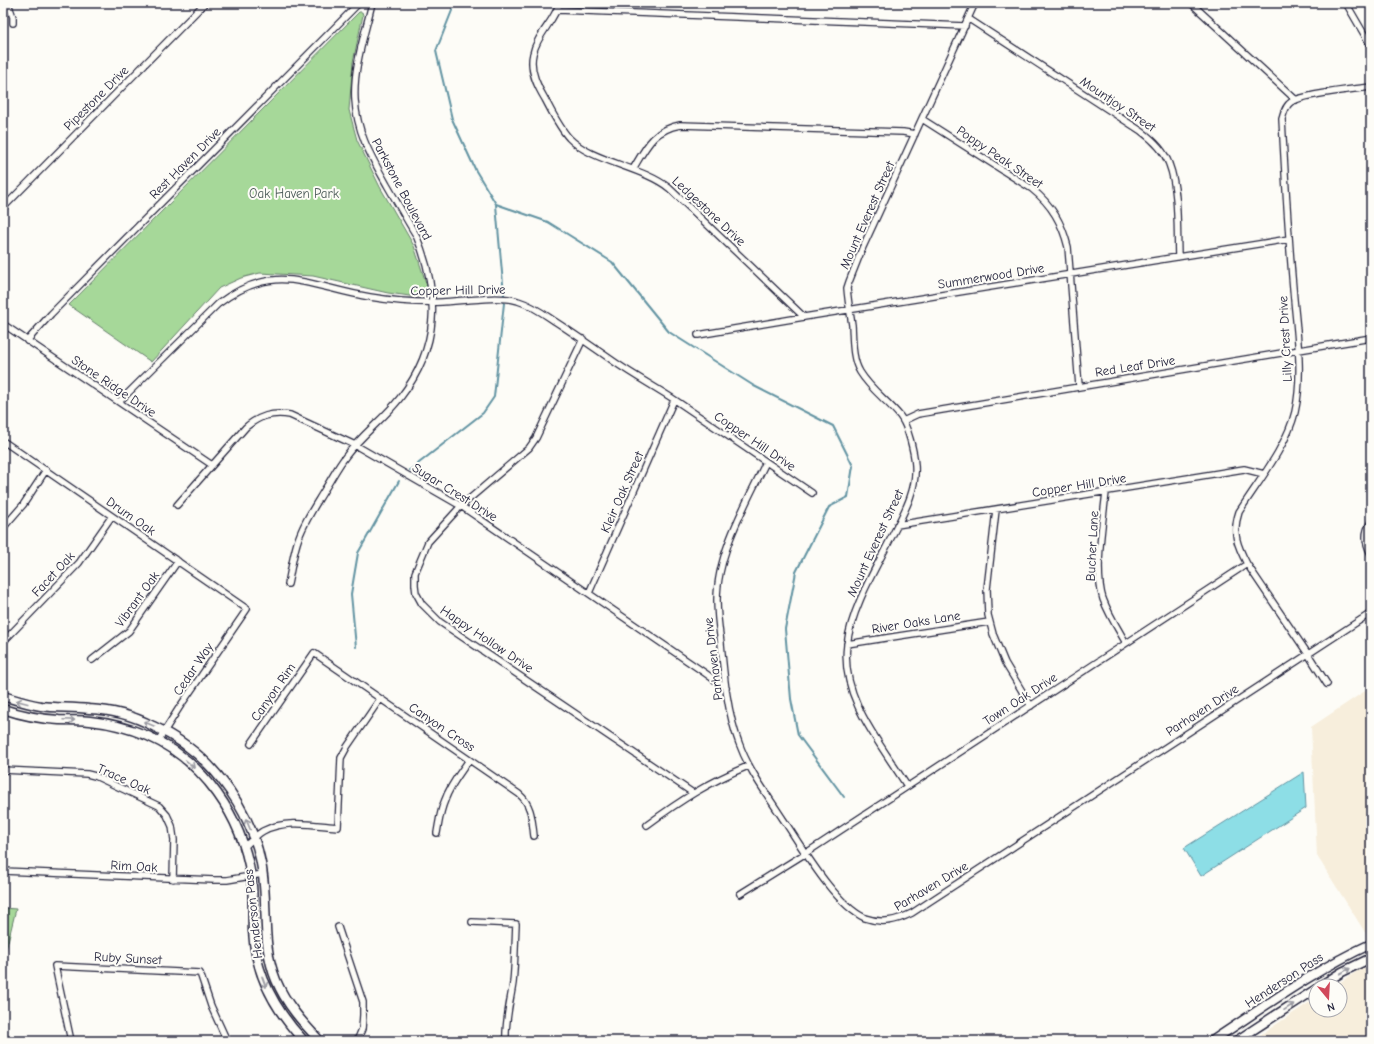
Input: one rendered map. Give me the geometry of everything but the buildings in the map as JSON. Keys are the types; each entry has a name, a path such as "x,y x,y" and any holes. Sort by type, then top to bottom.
{"street":[{"path":"8,3 13,23"},
{"name":"Pipestone Drive","path":"3,208 205,3"},
{"name":"Rest Haven Drive","path":"27,340 359,3"},
{"name":"Parkstone Boulevard","path":"288,584 297,542 303,527 342,462 355,445 400,398 418,370 430,337 433,320 428,271 421,248 416,236 368,149 360,131 355,99 358,67 372,3"},
{"name":"Ledgestone Drive","path":"559,3 558,10 545,28 532,54 532,66 539,89 562,127 575,142 592,153 648,175 669,188 804,317"},
{"name":"Mount Everest Street","path":"908,786 859,710 850,685 846,657 847,644 858,607 907,506 912,491 915,474 912,450 903,421 900,416 875,391 859,371 856,363 847,288 862,249 969,19 975,3"},
{"path":"1191,3 1296,100 1371,86"},
{"path":"1346,3 1371,46"},
{"path":"558,10 965,26"},
{"name":"Mountjoy Street","path":"969,19 1141,131 1154,142 1169,163 1173,180 1178,257"},
{"name":"Lilly Crest Drive","path":"1296,100 1291,102 1286,108 1282,119 1289,239 1298,350 1298,391 1295,412 1283,440 1240,512 1236,524 1236,536 1239,549 1247,564 1327,684"},
{"name":"Poppy Peak Street","path":"922,119 1032,190 1046,201 1055,213 1062,227 1068,247 1079,386"},
{"path":"633,169 654,137 670,127 680,125 903,132 915,134"},
{"name":"Summerwood Drive","path":"698,335 1289,239"},
{"name":"Copper Hill Drive","path":"119,402 218,304 236,292 256,283 278,280 300,280 368,296 404,301 431,302 503,299 516,300 534,308 583,339 812,493"},
{"name":"Stone Ridge Drive","path":"3,324 212,465"},
{"name":"Red Leaf Drive","path":"903,421 918,414 1371,338"},
{"name":"Happy Hollow Drive","path":"583,339 536,438 529,448 461,506 428,542 416,573 416,593 422,604 440,622 693,793"},
{"name":"Kleir Oak Street","path":"589,593 674,400"},
{"name":"Sugar Crest Drive","path":"177,505 253,421 271,414 281,413 299,418 355,445 461,506 726,688"},
{"name":"Drum Oak","path":"3,441 247,609"},
{"name":"Parhaven Drive","path":"766,462 728,543 720,570 717,600 726,688 736,736 748,766 821,877 849,906 864,917 875,921 892,921 912,913 1371,614"},
{"name":"Copper Hill Drive","path":"898,526 1244,469 1264,474"},
{"path":"3,528 23,505 46,470"},
{"name":"Bucher Lane","path":"1106,492 1099,566 1100,588 1107,609 1126,643"},
{"path":"996,510 987,589 989,622 1005,663 1030,706"},
{"name":"Facet Oak","path":"3,642 80,563 112,516"},
{"path":"1371,522 1366,530 1368,549 1371,554"},
{"name":"Vibrant Oak","path":"92,660 128,631 178,561"},
{"name":"Town Oak Drive","path":"740,894 806,853 1247,564"},
{"name":"Cedar Way","path":"158,741 247,609"},
{"name":"River Oaks Lane","path":"847,644 989,622"},
{"name":"Canyon Cross","path":"314,653 524,798 530,808 534,836"},
{"name":"Canyon Rim","path":"251,744 314,653"},
{"name":"Henderson Pass","path":"3,696 20,702 40,706 90,709 134,718 164,731 201,757 215,772 228,787 247,819 254,838 263,874 267,948 276,979 290,1007 320,1041"},
{"path":"244,847 268,828 289,824 338,826 341,758 380,699"},
{"name":"Henderson Pass","path":"3,709 38,718 88,720 130,729 158,741 178,754 206,780 218,794 236,824 244,847 251,876 253,932 255,950 261,973 271,998 280,1013 304,1041"},
{"path":"436,833 445,799 449,790 469,760"},
{"path":"647,825 693,793 748,766"},
{"name":"Trace Oak","path":"3,770 87,774 95,776 159,806 167,815 172,826 174,840 173,878"},
{"name":"Rim Oak","path":"3,871 214,880 263,874"},
{"path":"472,922 516,924 513,984 506,1018 506,1041"},
{"path":"338,927 363,1002 364,1015 362,1029 357,1041"},
{"name":"Henderson Pass","path":"1212,1041 1318,971 1371,944"},
{"name":"Henderson Pass","path":"1333,978 1371,958"},
{"name":"Ruby Sunset","path":"71,1041 55,966 200,973 211,1006 227,1041"},
{"name":"Henderson Pass","path":"1236,1041 1308,994"},
{"path":"1254,1014 1261,1025"}],"shaded area":[{"path":"1371,687 1371,935 1368,937 1317,856 1311,727"},
{"path":"1371,965 1371,1041 1251,1041 1308,1003 1308,1018 1348,1018 1348,978 1347,978"}],"green space":[{"name":"Oak Haven Park","path":"359,12 362,12 363,15 353,62 349,110 357,140 380,187 414,246 427,286 425,293 417,297 388,293 313,276 260,273 241,278 219,288 151,362 69,305"},
{"path":"3,908 16,909 3,962"}],"water":[{"path":"1304,772 1306,808 1201,876 1184,848"}],"waterway":[{"path":"455,3 436,51 452,119 476,171 496,204 548,222 612,262 669,332 754,386 833,426 853,466 848,497 829,507 796,572 785,629 791,699 798,735 844,797"},
{"path":"496,205 504,295"},
{"path":"410,470 483,413 494,397 504,303"},
{"path":"356,647 351,594 358,553 399,481"}]}
